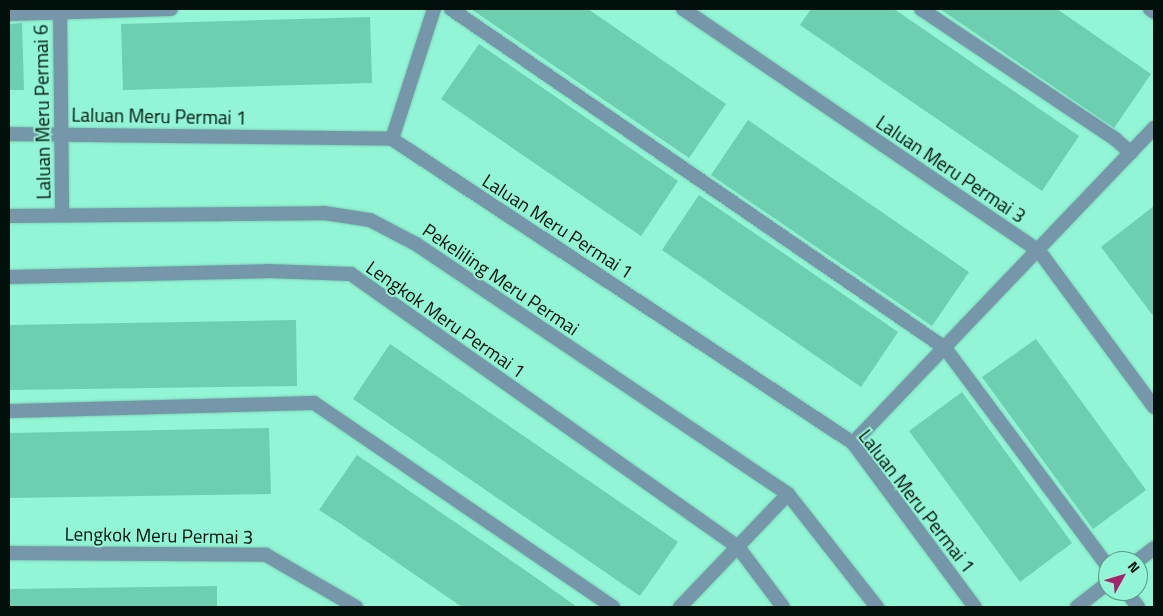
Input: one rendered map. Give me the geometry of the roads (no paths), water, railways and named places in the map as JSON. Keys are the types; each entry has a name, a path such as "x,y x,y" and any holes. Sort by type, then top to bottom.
{"street":[{"path":"9,14 171,9"},
{"path":"392,139 434,9"},
{"path":"451,9 945,348 1098,554"},
{"name":"Laluan Meru Permai 3","path":"683,9 1039,251 1154,407"},
{"path":"921,9 1115,139 1131,153"},
{"path":"1150,9 1154,12"},
{"name":"Laluan Meru Permai 6","path":"60,11 62,215"},
{"path":"853,443 1039,251 1154,128"},
{"name":"Laluan Meru Permai 1","path":"9,134 61,133 392,139 853,443 975,607"},
{"name":"Pekeliling Meru Permai","path":"9,216 324,213 370,220 416,244 788,494 878,607"},
{"name":"Lengkok Meru Permai 1","path":"9,278 267,271 351,274 738,547 783,607"},
{"path":"9,411 314,403 613,607"},
{"path":"680,607 788,494"},
{"name":"Lengkok Meru Permai 3","path":"9,552 266,555 356,607"},
{"path":"1077,607 1098,591"}]}
